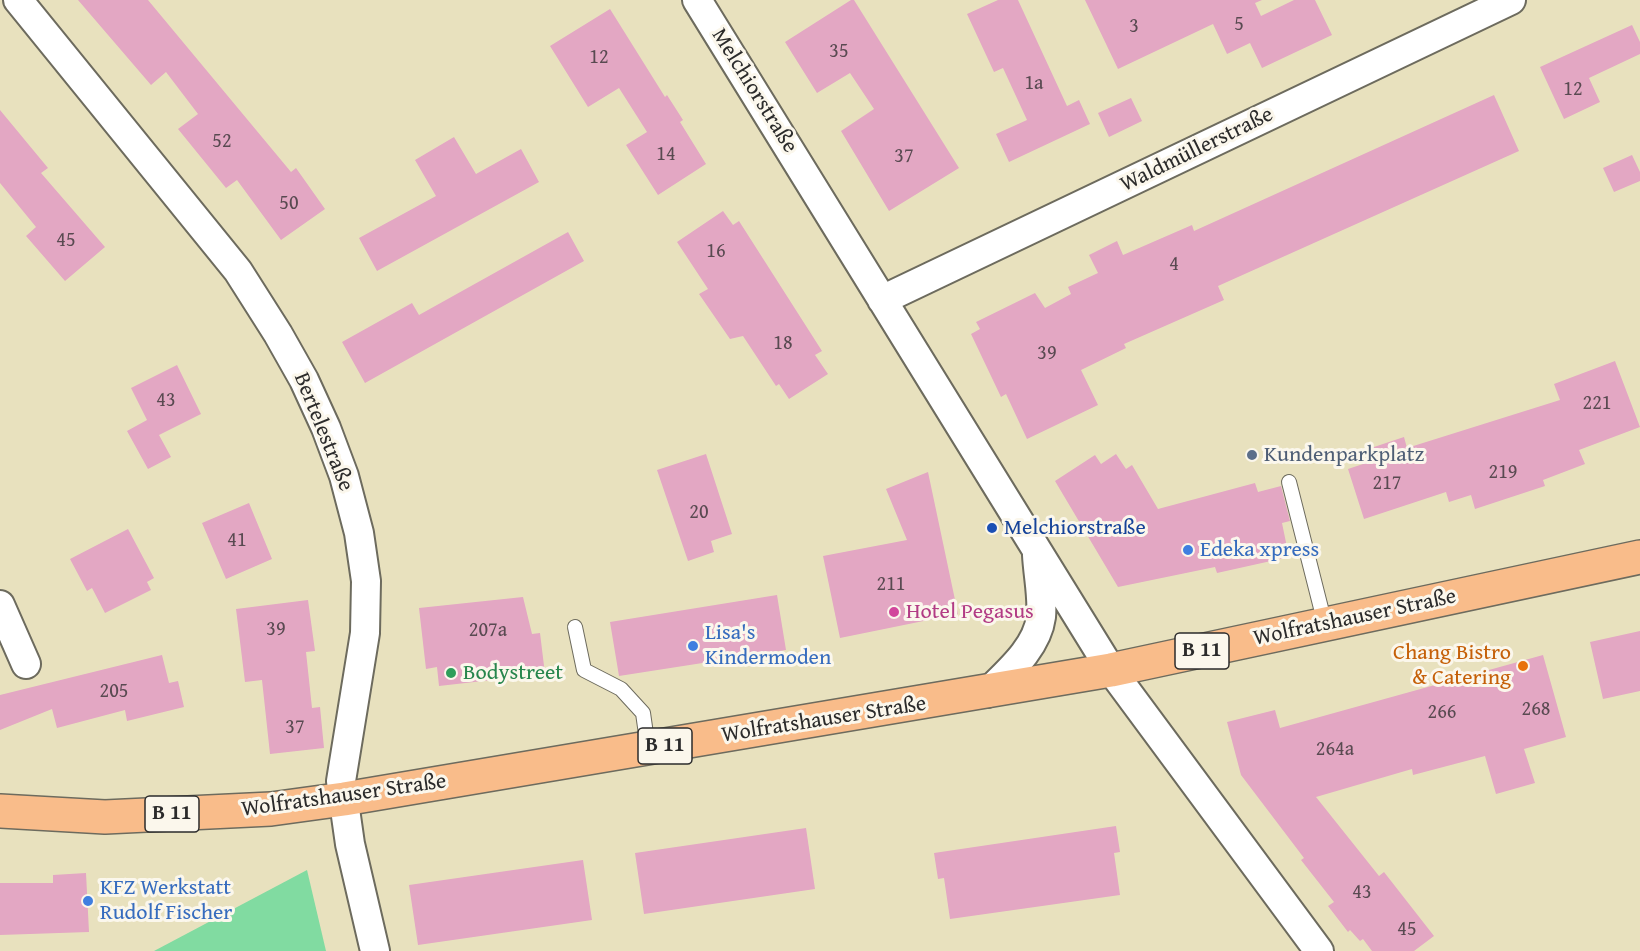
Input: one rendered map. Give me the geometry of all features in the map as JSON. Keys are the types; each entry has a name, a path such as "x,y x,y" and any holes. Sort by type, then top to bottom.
{"main road":[{"name":"Wolfratshauser Straße","path":"0,811 105,817 271,809 344,800 987,693 1111,670 1640,557"}],"street":[{"name":"Bertelestraße","path":"18,0 238,272 283,343 326,428 344,476 359,532 366,582 365,633 341,771 350,844 375,951"},
{"name":"Melchiorstraße","path":"697,0 1111,670 1319,951"},
{"name":"Waldmüllerstraße","path":"882,300 1511,0"},
{"name":"Melchiorstraße","path":"987,693 1033,641 1041,617 1036,550"},
{"path":"0,605 26,664"}],"lane":[{"path":"1289,482 1325,624"},
{"path":"575,627 584,670 621,689 643,713 648,748"}],"green space":[{"path":"307,870 326,951 154,951"}],"building":[{"path":"78,0 148,0 291,172 296,168 325,209 281,240 237,180 226,188 178,129 198,114 166,72 151,85"},
{"path":"854,0 959,168 889,211 841,131 874,109 850,73 817,93 785,42"},
{"path":"998,0 1018,0 1067,106 1079,100 1090,124 1009,162 996,134 1027,120 1003,68 994,72 967,14"},
{"path":"1085,0 1262,0 1255,3 1261,16 1294,0 1315,0 1332,35 1262,68 1250,43 1227,54 1213,24 1118,69"},
{"path":"610,9 665,97 667,95 683,120 680,122 706,164 658,195 626,145 647,132 619,88 588,107 550,46"},
{"path":"1632,25 1640,42 1640,54 1589,78 1600,102 1564,119 1540,67"},
{"path":"1494,95 1519,151 1218,286 1224,300 1124,344 1126,348 1081,370 1098,405 1027,439 1006,394 1001,397 971,334 980,329 976,322 1035,293 1045,308 1071,294 1068,287 1098,273 1089,255 1117,241 1123,255 1192,225 1194,231"},
{"path":"1131,98 1142,121 1109,137 1098,113"},
{"path":"0,110 48,168 41,173 105,247 65,281 26,236 36,227 0,183"},
{"path":"454,137 476,174 521,149 539,182 377,271 359,238 436,196 415,160"},
{"path":"1632,155 1640,172 1640,181 1614,192 1603,168"},
{"path":"723,211 733,225 739,221 822,351 815,355 828,374 789,399 779,384 776,386 743,336 730,339 699,294 708,289 677,242"},
{"path":"568,232 584,261 365,383 342,342 412,303 419,315"},
{"path":"1615,361 1640,427 1579,450 1585,464 1543,480 1545,486 1475,509 1471,495 1449,502 1446,492 1364,519 1348,469 1369,462 1365,450 1404,437 1407,448 1560,400 1554,384"},
{"path":"177,365 201,414 159,435 171,457 148,469 127,431 147,420 131,388"},
{"path":"706,454 732,534 711,541 714,552 688,561 657,470"},
{"path":"1116,454 1126,469 1132,465 1158,509 1255,483 1258,492 1281,486 1290,521 1282,523 1289,557 1217,573 1215,567 1118,587 1055,481 1095,455 1101,464"},
{"path":"928,472 958,614 840,638 823,556 907,540 886,489"},
{"path":"249,503 272,559 226,579 202,523"},
{"path":"128,529 154,578 147,582 151,590 105,613 92,588 87,591 70,559"},
{"path":"777,595 786,650 619,676 610,622"},
{"path":"523,597 532,634 540,633 545,674 439,686 437,667 426,669 419,608"},
{"path":"308,600 315,651 306,652 312,708 320,707 324,748 270,754 262,680 245,682 236,609"},
{"path":"1640,631 1640,691 1603,699 1590,642"},
{"path":"162,655 169,683 178,681 184,707 127,721 125,710 57,728 52,709 0,730 0,695"},
{"path":"1543,655 1566,737 1524,749 1535,783 1496,794 1485,756 1413,775 1412,769 1316,797 1379,876 1384,872 1434,936 1414,951 1372,951 1363,939 1360,941 1350,930 1348,932 1328,906 1334,902 1301,860 1304,858 1241,775 1227,722 1275,710 1280,728"},
{"path":"1116,826 1120,852 1114,853 1120,895 950,919 944,878 938,879 934,853"},
{"path":"806,828 815,889 644,914 635,853"},
{"path":"583,860 592,920 418,945 409,885"},
{"path":"86,873 89,932 0,935 0,883 53,883 53,875"}],"place":[{"name":"Kundenparkplatz","path":"1252,455"},
{"name":"Melchiorstraße","path":"992,528"},
{"name":"Edeka xpress","path":"1188,550"},
{"name":"Hotel Pegasus","path":"894,612"},
{"name":"Lisa's Kindermoden","path":"693,646"},
{"name":"Chang Bistro & Catering","path":"1523,666"},
{"name":"Bodystreet","path":"451,673"},
{"name":"KFZ Werkstatt Rudolf Fischer","path":"88,901"}]}
